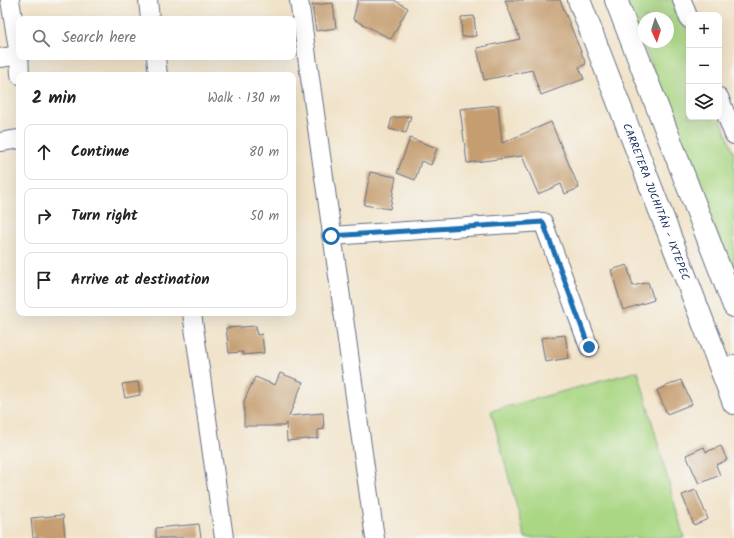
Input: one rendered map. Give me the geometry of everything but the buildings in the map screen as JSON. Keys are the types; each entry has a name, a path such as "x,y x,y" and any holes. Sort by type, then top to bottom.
{"main road":[{"name":"CARRETERA JUCHITÁN - IXTEPEC","path":"579,0 728,367 732,394"},
{"path":"616,0 734,306"}],"street":[{"path":"10,0 16,37"},
{"path":"148,0 150,16"},
{"path":"299,0 331,236 375,538"},
{"path":"682,0 686,12"},
{"path":"0,58 16,55"},
{"path":"19,60 20,72"},
{"path":"156,60 158,72"},
{"path":"722,105 734,135"},
{"path":"0,142 16,139"},
{"path":"331,236 543,222 589,347"},
{"path":"192,316 224,538"}],"green space":[{"path":"626,0 676,0 686,27 686,120 721,120 734,154 734,276 645,48 674,48 674,12 638,12 638,31"},
{"path":"638,371 684,538 525,538 491,411"}],"route":[{"path":"331,236 543,222 589,347"}]}
